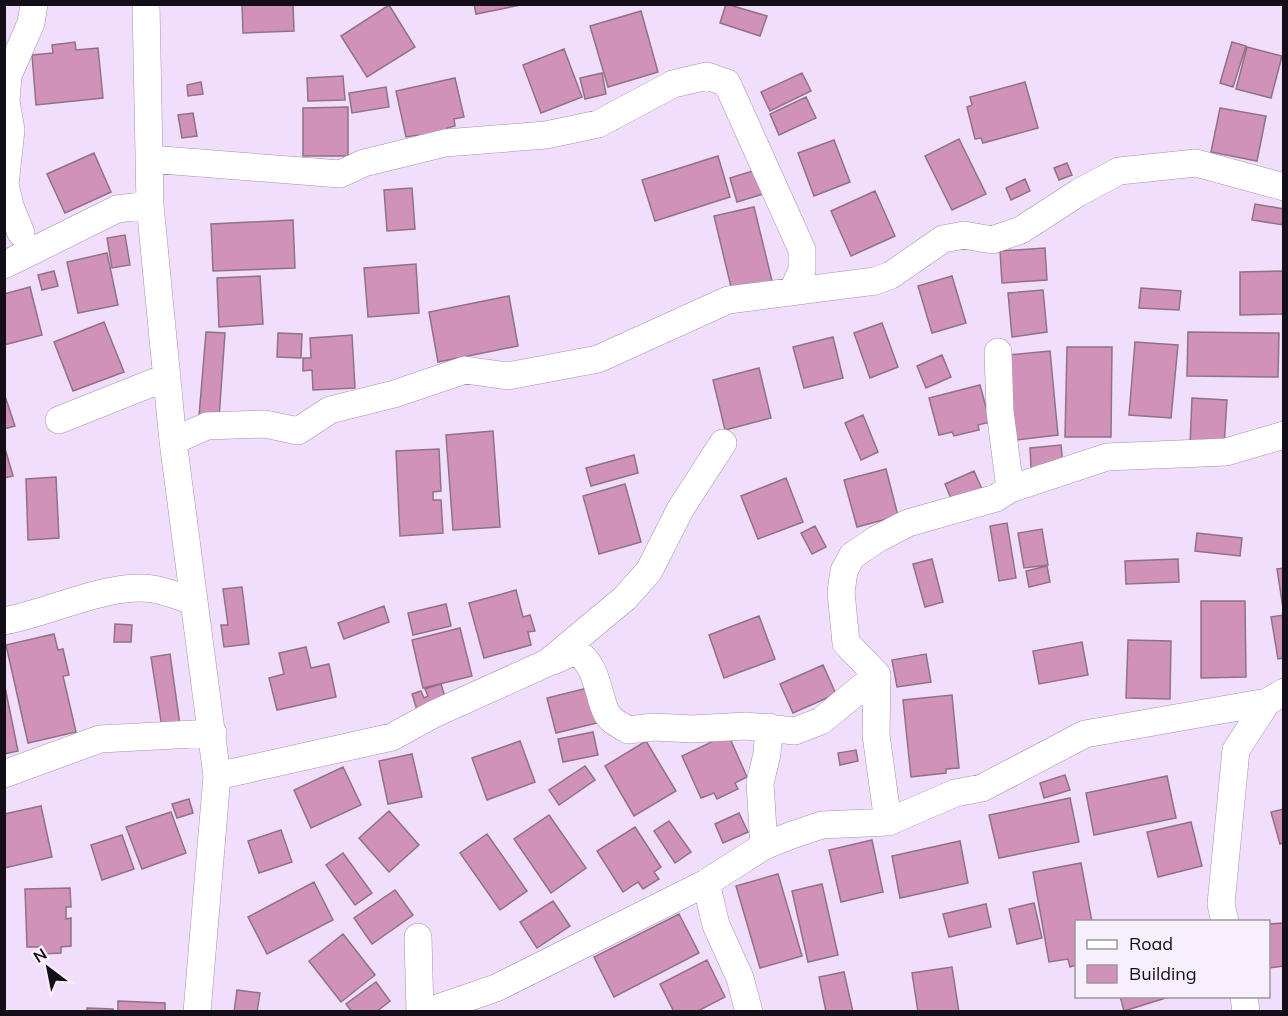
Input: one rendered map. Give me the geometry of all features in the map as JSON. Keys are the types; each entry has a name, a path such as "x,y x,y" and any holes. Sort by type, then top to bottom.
{"street":[{"path":"21,233 4,184 11,130 6,101 9,76 31,23 34,4"},
{"path":"146,4 150,205 172,441 217,776 197,1011"},
{"path":"149,159 340,174 364,163 445,143 546,135 598,124 673,84 707,76 727,83 802,250 802,270 793,290"},
{"path":"172,441 207,426 265,424 298,430 330,410 394,394 465,370 508,376 598,359 728,300 875,281 891,275 943,239 964,235 992,240 1021,230 1078,193 1119,171 1196,163 1284,187"},
{"path":"4,265 117,209 150,205"},
{"path":"998,352 1000,411 1010,489"},
{"path":"59,420 167,377"},
{"path":"888,822 876,735 878,675 846,643 841,592 844,571 852,556 908,523 996,498 1010,489 1107,457 1226,452 1284,435"},
{"path":"547,663 625,598 650,571 681,508 723,443"},
{"path":"4,621 35,615 116,590 152,588 193,601"},
{"path":"217,776 392,736 434,714 575,651 582,655 591,667 607,713 628,730 654,727 769,727 795,731 821,721 878,675"},
{"path":"426,1011 496,988 706,883 764,846 822,825 888,822 955,793 982,788 1085,734 1275,697"},
{"path":"1226,920 1221,904 1236,750 1275,697"},
{"path":"764,846 760,783 767,754 769,727"},
{"path":"4,774 100,739 213,734"},
{"path":"706,883 716,925 740,978 748,1011"},
{"path":"418,937 420,1011"}],"building":[{"path":"242,4 293,4 294,31 243,33"},
{"path":"474,4 521,4 521,5 476,14"},
{"path":"726,4 767,16 760,36 720,23"},
{"path":"389,5 415,47 367,77 341,36"},
{"path":"641,11 658,72 608,87 590,26"},
{"path":"75,42 76,50 98,48 103,98 36,105 32,55 53,53 52,45"},
{"path":"1232,42 1246,46 1233,87 1220,83"},
{"path":"1247,47 1282,56 1271,98 1236,89"},
{"path":"564,49 582,97 541,113 523,65"},
{"path":"602,73 606,94 585,99 580,78"},
{"path":"802,73 811,91 770,111 761,92"},
{"path":"343,76 345,100 308,101 307,78"},
{"path":"455,78 464,117 454,119 455,126 447,128 447,132 419,138 418,135 406,137 396,91"},
{"path":"201,82 203,94 188,96 187,85"},
{"path":"1025,82 1038,128 983,143 981,138 975,139 967,107 972,105 970,97"},
{"path":"386,87 389,107 352,113 349,93"},
{"path":"806,97 816,118 779,135 770,114"},
{"path":"348,107 348,156 303,156 303,108"},
{"path":"1220,108 1266,116 1257,161 1211,152"},
{"path":"193,113 197,136 182,138 178,115"},
{"path":"959,139 986,194 952,210 925,156"},
{"path":"834,140 850,182 814,196 798,153"},
{"path":"94,153 111,192 65,213 47,174"},
{"path":"718,156 730,197 655,221 642,180"},
{"path":"1067,163 1072,175 1059,180 1054,168"},
{"path":"756,170 763,194 737,202 730,178"},
{"path":"1025,179 1030,191 1011,200 1006,188"},
{"path":"412,188 415,229 387,231 384,190"},
{"path":"875,191 895,236 851,256 831,211"},
{"path":"1255,204 1284,209 1284,225 1252,220"},
{"path":"754,207 772,281 732,291 714,216"},
{"path":"293,220 295,268 213,271 211,224"},
{"path":"125,235 130,265 112,268 107,238"},
{"path":"1045,248 1047,280 1002,283 1000,251"},
{"path":"107,253 118,305 78,313 67,262"},
{"path":"416,264 419,313 368,317 364,268"},
{"path":"54,271 58,286 42,290 38,275"},
{"path":"1284,271 1284,314 1240,315 1240,272"},
{"path":"260,276 263,324 219,327 217,278"},
{"path":"952,276 966,323 932,333 918,286"},
{"path":"30,287 42,335 4,345 4,294"},
{"path":"1141,288 1181,291 1179,310 1139,308"},
{"path":"1043,290 1047,332 1012,337 1008,293"},
{"path":"509,296 518,346 438,362 429,312"},
{"path":"104,322 124,372 73,391 54,342"},
{"path":"882,323 898,367 870,378 854,333"},
{"path":"206,332 225,333 219,418 199,416"},
{"path":"1188,332 1279,333 1278,377 1187,376"},
{"path":"278,333 302,334 301,358 277,357"},
{"path":"352,335 355,388 313,390 312,370 303,371 303,358 311,358 310,338"},
{"path":"833,337 843,378 804,388 793,347"},
{"path":"1135,342 1178,345 1171,418 1129,415"},
{"path":"1067,347 1112,347 1111,437 1065,437"},
{"path":"1050,351 1058,435 1016,440 1008,355"},
{"path":"942,355 951,377 926,388 917,366"},
{"path":"759,368 771,418 725,430 713,380"},
{"path":"980,385 990,422 978,425 979,430 954,436 952,432 939,435 929,398"},
{"path":"4,393 15,426 4,429"},
{"path":"1192,398 1227,400 1224,446 1190,445"},
{"path":"863,415 878,452 861,460 845,423"},
{"path":"493,431 500,527 453,530 446,435"},
{"path":"4,445 13,476 4,478"},
{"path":"1061,445 1063,466 1031,468 1030,448"},
{"path":"439,449 441,491 433,492 433,500 441,500 443,533 400,536 396,451"},
{"path":"634,455 638,473 591,486 586,468"},
{"path":"886,469 898,516 857,527 844,480"},
{"path":"974,471 982,489 952,501 945,484"},
{"path":"56,477 59,538 28,540 26,479"},
{"path":"786,478 803,522 758,539 741,496"},
{"path":"625,484 641,542 599,554 583,496"},
{"path":"1007,523 1016,578 999,581 990,526"},
{"path":"815,526 826,547 812,554 801,533"},
{"path":"1042,529 1048,565 1024,568 1018,533"},
{"path":"1197,533 1242,538 1240,556 1195,551"},
{"path":"932,559 943,602 925,607 913,564"},
{"path":"1178,559 1179,582 1126,584 1125,561"},
{"path":"1047,566 1050,582 1029,587 1026,571"},
{"path":"1284,568 1284,608 1283,608 1277,569"},
{"path":"242,587 249,644 224,647 221,625 228,625 223,589"},
{"path":"516,590 523,617 530,615 535,631 528,632 531,645 484,658 469,603"},
{"path":"1201,601 1245,601 1246,677 1201,678"},
{"path":"446,604 451,626 413,635 408,613"},
{"path":"384,606 389,622 344,639 338,623"},
{"path":"1284,615 1284,658 1278,659 1271,617"},
{"path":"759,616 775,659 724,678 709,635"},
{"path":"115,624 132,625 131,642 114,642"},
{"path":"460,628 472,676 423,688 412,640"},
{"path":"54,634 58,650 63,649 69,675 63,676 76,732 28,743 6,645"},
{"path":"1128,640 1171,641 1170,699 1126,698"},
{"path":"1082,642 1088,675 1039,684 1033,651"},
{"path":"306,647 311,668 329,664 336,697 277,710 269,678 284,674 279,653"},
{"path":"170,654 180,725 162,728 151,657"},
{"path":"926,654 931,682 897,687 892,660"},
{"path":"823,665 836,694 793,713 780,684"},
{"path":"441,684 446,700 417,710 412,694 421,691 424,698 428,696 425,689"},
{"path":"4,687 18,751 4,754"},
{"path":"592,687 601,722 556,733 547,698"},
{"path":"952,695 959,768 946,769 946,773 911,777 903,700"},
{"path":"593,732 598,755 563,762 558,739"},
{"path":"728,734 747,777 735,783 738,789 717,799 714,793 701,798 682,756"},
{"path":"520,741 535,782 487,800 472,758"},
{"path":"646,741 676,791 634,816 605,766"},
{"path":"856,750 858,761 840,765 838,753"},
{"path":"412,754 422,797 388,804 379,761"},
{"path":"585,766 595,780 559,805 549,790"},
{"path":"343,767 361,805 311,828 294,790"},
{"path":"1065,775 1070,790 1044,798 1040,783"},
{"path":"1167,776 1176,818 1094,835 1086,793"},
{"path":"1070,798 1079,842 999,858 989,815"},
{"path":"189,799 193,813 177,818 172,804"},
{"path":"41,806 52,857 4,868 4,814"},
{"path":"1284,809 1284,843 1280,844 1271,812"},
{"path":"389,811 419,845 389,872 359,838"},
{"path":"171,812 186,853 142,869 126,827"},
{"path":"739,813 748,832 723,843 715,824"},
{"path":"549,815 586,868 551,893 514,839"},
{"path":"669,821 691,852 675,863 654,831"},
{"path":"1191,822 1202,866 1158,877 1147,832"},
{"path":"635,827 661,867 654,872 659,879 643,889 638,882 623,892 597,851"},
{"path":"281,830 292,862 259,873 248,841"},
{"path":"487,834 527,891 500,910 460,853"},
{"path":"122,835 134,869 102,880 91,845"},
{"path":"872,840 883,892 841,902 829,850"},
{"path":"960,841 968,883 900,898 892,856"},
{"path":"343,853 372,893 355,905 326,865"},
{"path":"1081,863 1092,920 1075,920 1075,965 1070,967 1068,959 1049,962 1033,872"},
{"path":"778,874 802,956 760,968 736,886"},
{"path":"314,882 333,920 267,954 248,917"},
{"path":"822,884 838,955 808,962 792,891"},
{"path":"70,888 71,907 66,907 66,919 71,918 71,946 61,947 61,953 43,954 42,947 27,947 25,889"},
{"path":"395,890 413,915 372,944 354,918"},
{"path":"553,901 570,926 537,948 520,922"},
{"path":"1034,903 1042,938 1017,944 1009,909"},
{"path":"986,904 991,927 949,937 943,914"},
{"path":"679,914 699,953 614,997 594,957"},
{"path":"1284,923 1284,966 1270,968 1270,924"},
{"path":"343,934 375,975 341,1002 309,961"},
{"path":"707,960 725,997 696,1012 674,1012 660,984"},
{"path":"952,967 959,1012 918,1012 912,973"},
{"path":"844,972 853,1012 826,1012 819,977"},
{"path":"376,982 390,1001 376,1012 352,1012 346,1004"},
{"path":"237,990 260,993 257,1012 234,1012"},
{"path":"1121,998 1166,998 1124,1011"},
{"path":"118,1001 165,1003 165,1012 118,1012"},
{"path":"87,1008 113,1009 113,1012 87,1012"}]}
